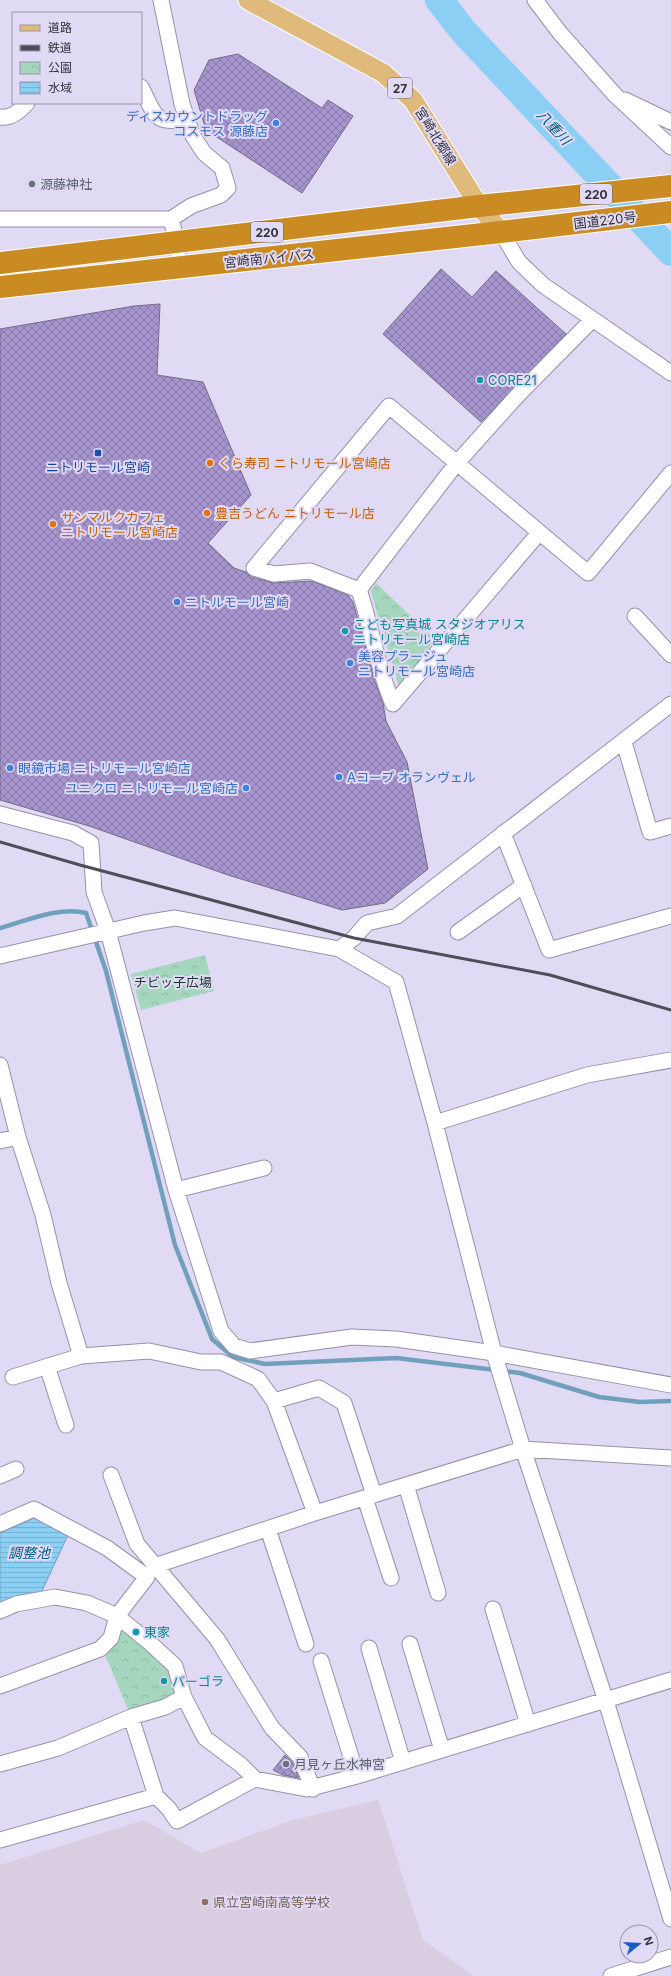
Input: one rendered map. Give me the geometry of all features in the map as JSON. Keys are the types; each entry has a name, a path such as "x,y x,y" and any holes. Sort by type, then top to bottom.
{"highway":[{"name":"国道220号","path":"521,202 671,186"},
{"name":"宮崎南バイパス","path":"0,263 521,202"},
{"name":"国道220号","path":"539,228 671,212"},
{"name":"宮崎南バイパス","path":"0,287 539,228"}],"main road":[{"name":"宮崎北郷線","path":"248,0 383,73 413,100 479,206 501,232"}],"street":[{"path":"0,219 171,219 191,206 221,195 228,188 222,168 204,152 193,136 187,119 182,104 162,0"},
{"path":"534,0 560,33 614,95 671,147"},
{"path":"142,89 156,117 169,122 187,119"},
{"path":"614,95 671,122"},
{"path":"0,117 18,112 26,104"},
{"path":"171,219 177,242 179,268"},
{"path":"501,232 519,262 543,285 671,373"},
{"path":"359,590 456,464 517,396 592,320"},
{"path":"359,590 310,571 274,574 254,568 389,406 456,464 588,573 671,473"},
{"path":"359,590 369,621 384,684 392,704 539,532"},
{"path":"635,616 671,655"},
{"path":"339,949 354,938 368,923 396,916 624,742 671,704"},
{"path":"624,742 650,832 671,826"},
{"path":"0,814 73,833 91,843 94,892 108,931 176,1190 220,1331 234,1346 250,1351 352,1337 396,1339 494,1352 671,1385"},
{"path":"503,833 548,950 671,916"},
{"path":"458,932 524,885"},
{"path":"0,956 108,931 175,918 339,949 396,982 435,1123 494,1352 523,1449 606,1701 671,1919"},
{"path":"435,1123 587,1075 671,1060"},
{"path":"0,1065 18,1137 43,1215 59,1283 81,1356"},
{"path":"0,1141 18,1137"},
{"path":"176,1190 264,1168"},
{"path":"13,1377 81,1356 149,1351 201,1362 221,1362 258,1379 274,1402 315,1514"},
{"path":"47,1366 66,1426"},
{"path":"274,1402 318,1388 344,1403 391,1578"},
{"path":"154,1566 370,1496 523,1449 671,1458"},
{"path":"0,1476 16,1469"},
{"path":"111,1475 137,1544 154,1566 217,1638 272,1728 300,1757 313,1789"},
{"path":"406,1485 438,1593"},
{"path":"0,1524 34,1509 106,1548 147,1577 117,1616 111,1638 100,1649 0,1686"},
{"path":"268,1529 306,1644"},
{"path":"0,1610 16,1604 55,1596 87,1603 117,1616 175,1666 184,1697 204,1738 241,1765 255,1779 313,1789 671,1680"},
{"path":"493,1609 528,1724"},
{"path":"410,1644 442,1750"},
{"path":"369,1648 403,1762"},
{"path":"321,1661 357,1776"},
{"path":"0,1764 58,1748 131,1717 165,1706 184,1697"},
{"path":"131,1717 156,1796 169,1809 177,1821 255,1779"},
{"path":"0,1840 156,1796"},
{"path":"611,1976 671,1957"}],"shaded area":[{"name":"県立宮崎南高等学校","path":"378,1800 423,1940 474,1976 0,1976 0,1865 144,1820 201,1853 293,1820"}],"green space":[{"path":"376,583 435,639 400,689 371,592"},
{"name":"チビッ子広場","path":"205,955 214,991 141,1010 131,974"},
{"path":"126,1625 174,1672 180,1691 162,1702 129,1712 104,1652 112,1646"}],"water":[{"name":"調整池","path":"34,1518 68,1535 41,1593 21,1595 0,1603 0,1533"}],"building":[{"name":"ディスカウントドラッグ コスモス 源藤店","path":"238,54 322,108 328,100 353,116 302,193 206,130 194,90 209,60"},
{"name":"CORE21","path":"441,269 472,297 496,271 566,334 481,422 383,334"},
{"name":"ニトルモール宮崎","path":"160,304 157,375 203,382 251,495 208,543 234,568 246,572 251,577 274,583 312,581 348,595 353,602 374,679 383,703 386,721 407,762 428,869 385,903 342,910 228,875 89,826 0,800 0,329 134,306"},
{"name":"月見ヶ丘水神宮","path":"285,1755 292,1762 299,1778 283,1775 273,1770"}],"waterway":[{"name":"八重川","path":"439,0 464,32 671,252"},
{"path":"0,928 31,918 65,911 86,913 106,971 175,1245 212,1339 233,1357 265,1364 396,1358 520,1373 599,1397 640,1402 671,1401"}],"railway":[{"path":"0,842 80,865 354,938 550,975 671,1010"}],"place":[{"name":"ディスカウントドラッグ コスモス 源藤店","path":"276,123"},
{"name":"源藤神社","path":"32,184"},
{"name":"CORE21","path":"480,380"},
{"name":"ニトリモール宮崎","path":"98,453"},
{"name":"くら寿司 ニトリモール宮崎店","path":"210,463"},
{"name":"豊吉うどん ニトリモール店","path":"207,513"},
{"name":"サンマルクカフェ ニトリモール宮崎店","path":"53,524"},
{"name":"ニトルモール宮崎","path":"177,602"},
{"name":"こども写真城 スタジオアリス ニトリモール宮崎店","path":"345,631"},
{"name":"美容プラージュ ニトリモール宮崎店","path":"350,663"},
{"name":"眼鏡市場 ニトリモール宮崎店","path":"10,768"},
{"name":"Aコープ オランヴェル","path":"339,777"},
{"name":"ユニクロ ニトリモール宮崎店","path":"246,788"},
{"name":"東家","path":"136,1632"},
{"name":"パーゴラ","path":"164,1681"},
{"name":"月見ヶ丘水神宮","path":"286,1764"},
{"name":"県立宮崎南高等学校","path":"205,1902"}]}
